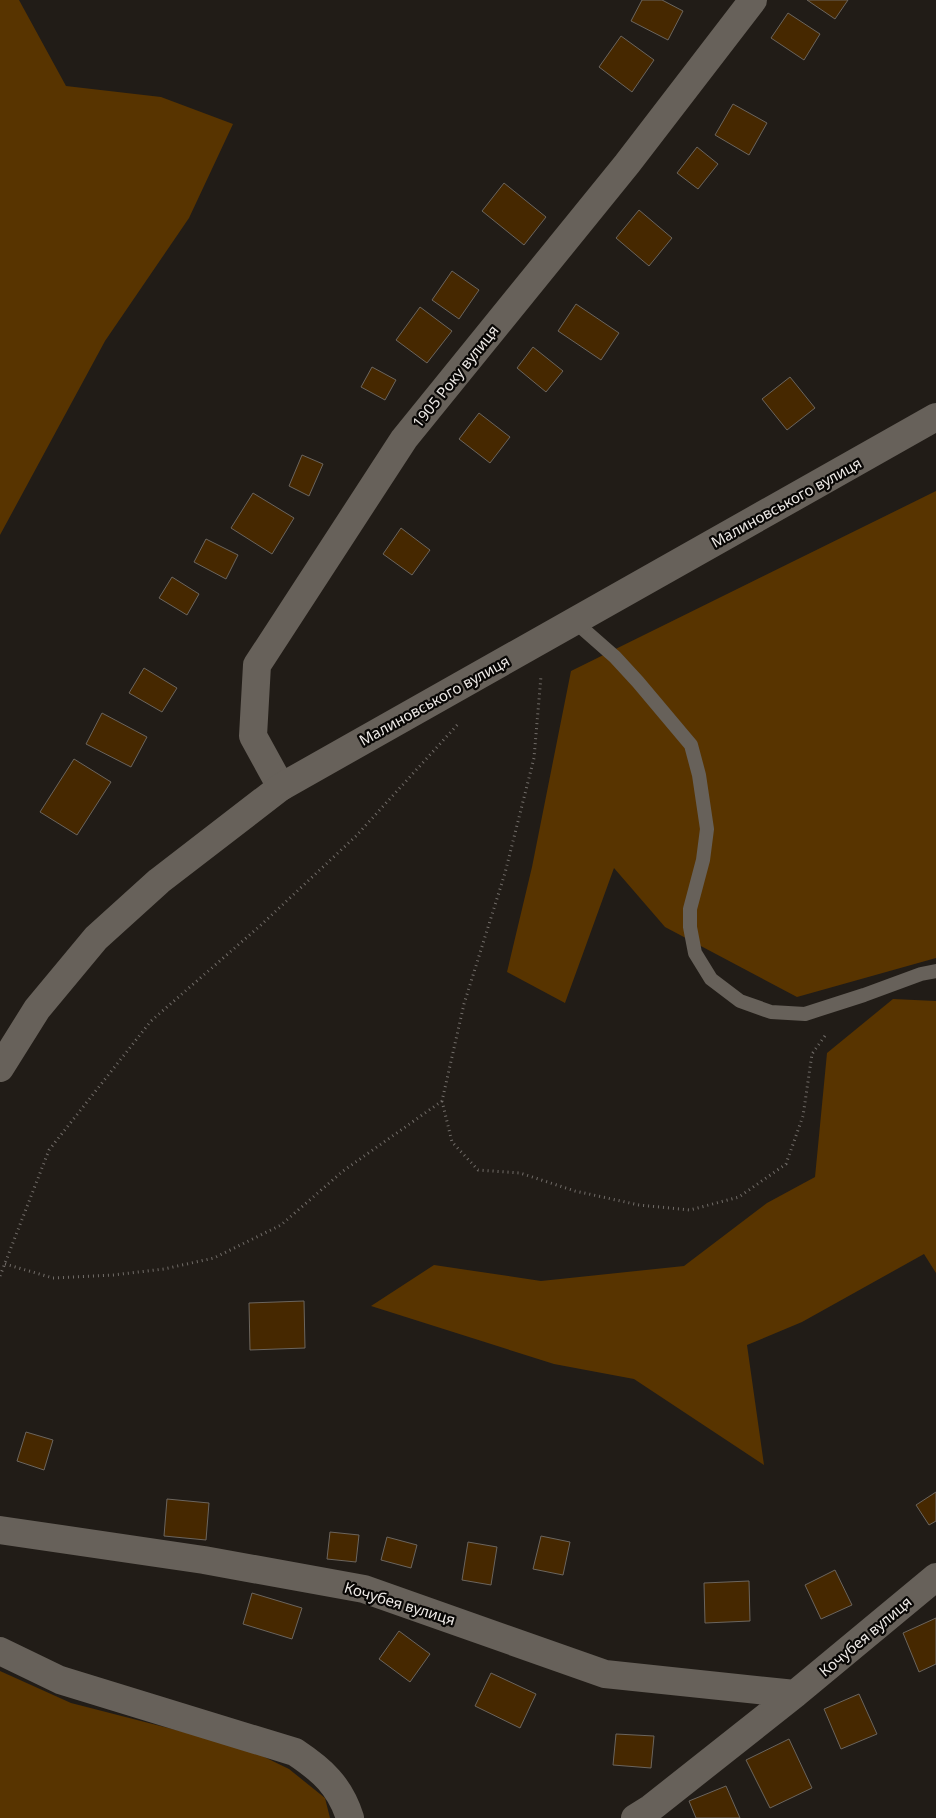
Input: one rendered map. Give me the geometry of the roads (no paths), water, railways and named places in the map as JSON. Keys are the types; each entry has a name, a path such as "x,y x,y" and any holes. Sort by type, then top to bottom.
{"street":[{"name":"1905 Року вулиця","path":"280,787 253,736 257,665 404,439 627,164 753,0"},
{"name":"Малиновського вулиця","path":"0,1068 37,1009 96,938 158,881 280,787 936,417"},
{"name":"Кочубея вулиця","path":"0,1530 204,1560 364,1589 605,1674 795,1694"},
{"name":"Кочубея вулиця","path":"635,1818 651,1808 795,1694 936,1577"},
{"path":"0,1651 60,1680 296,1752 317,1766 335,1786 350,1818"}],"lane":[{"path":"574,621 615,657 691,745 699,775 707,829 703,860 690,909 690,927 695,953 712,979 740,1001 771,1012 805,1014 936,970"}]}
